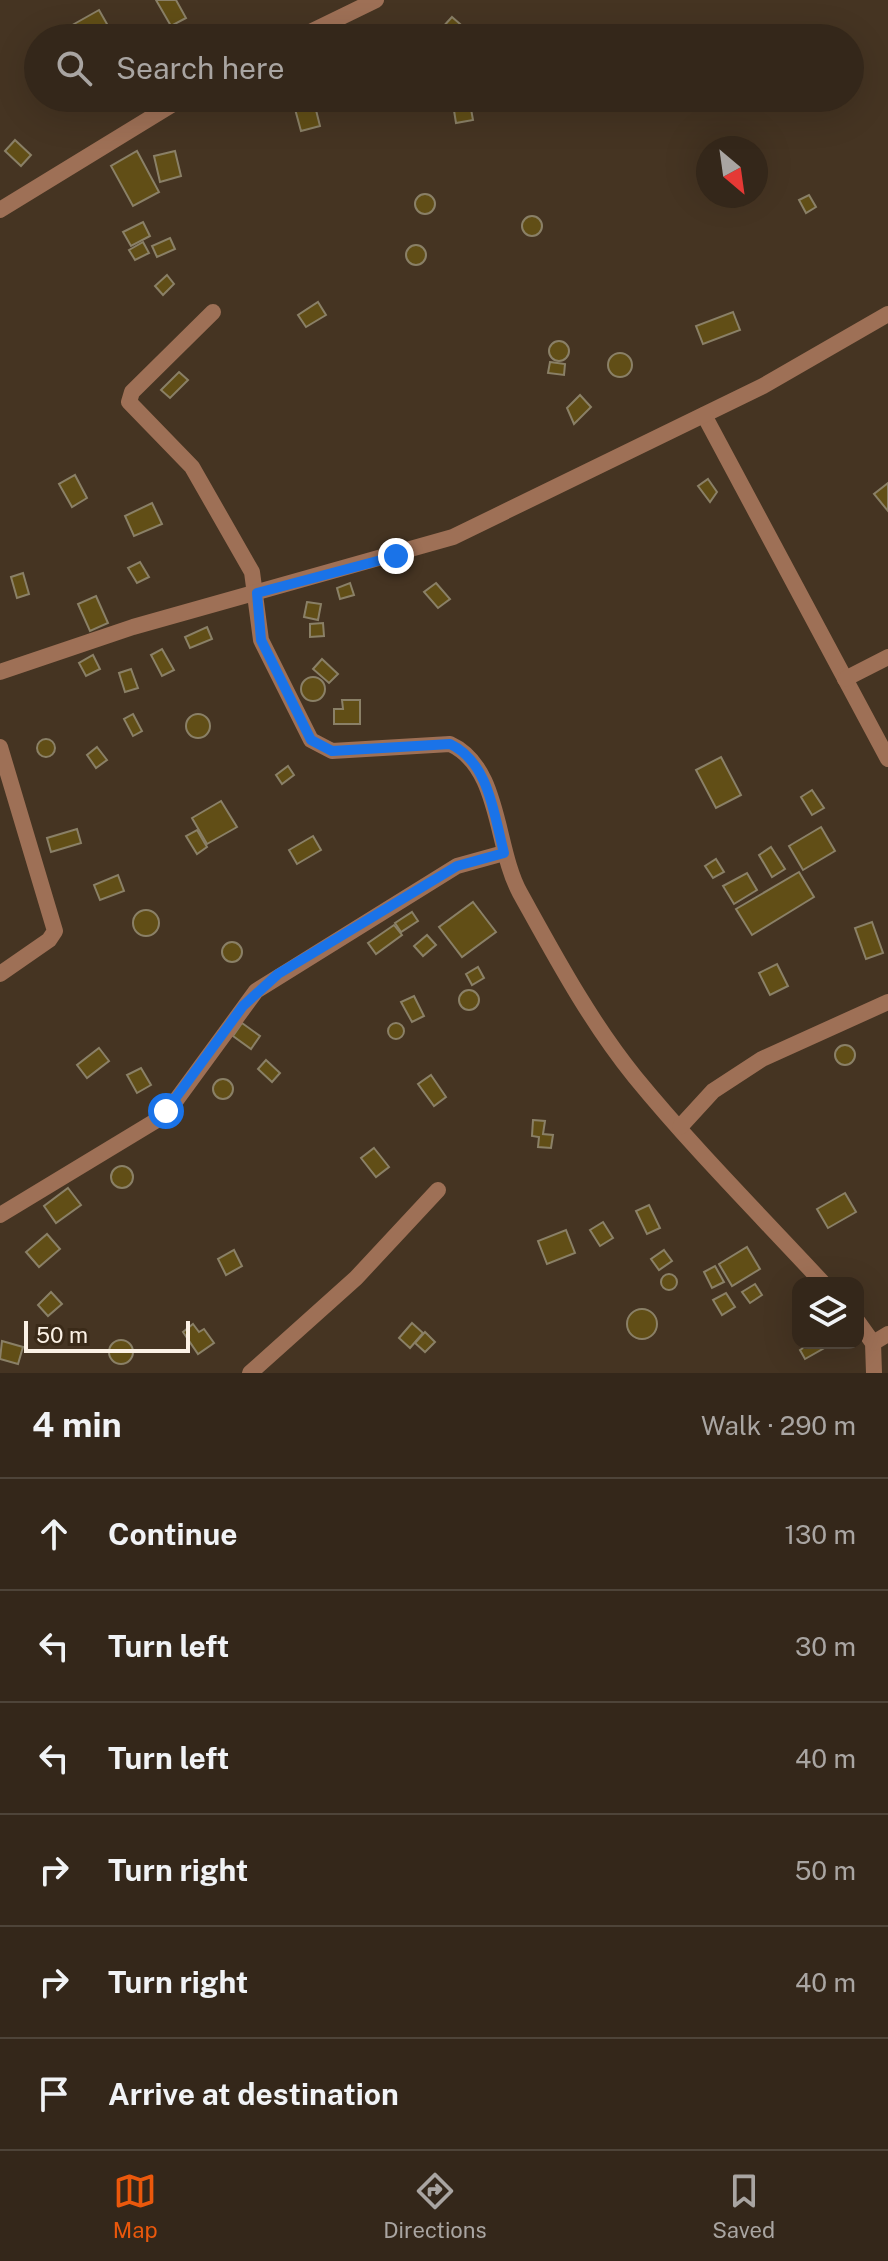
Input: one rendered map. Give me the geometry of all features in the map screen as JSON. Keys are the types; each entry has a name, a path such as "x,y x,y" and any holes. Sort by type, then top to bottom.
{"street":[{"path":"327,24 376,0"},
{"path":"0,210 160,112"},
{"path":"213,312 132,392 129,402 192,467 252,572 261,640 311,740 332,751 450,744 464,750 477,766 488,793 516,887 576,995 635,1076 818,1277"},
{"path":"0,672 133,627 453,537 763,386 888,314"},
{"path":"704,415 888,759"},
{"path":"845,679 888,657"},
{"path":"0,747 55,931 49,940 0,974"},
{"path":"0,1215 157,1120 177,1099 243,1006 278,974 457,866 504,853"},
{"path":"680,1127 713,1091 762,1059 888,1002"},
{"path":"250,1373 356,1278 438,1190"},
{"path":"864,1330 873,1343 874,1373"},
{"path":"873,1343 888,1334"}],"building":[{"path":"156,0 176,0 186,18 170,24"},
{"path":"99,10 107,24 74,24"},
{"path":"452,17 460,24 446,24"},
{"path":"296,112 316,112 320,126 301,131"},
{"path":"454,112 472,112 473,120 456,123"},
{"path":"15,140 31,155 21,166 5,151"},
{"path":"137,151 159,192 133,206 111,166"},
{"path":"175,151 181,176 160,182 154,156"},
{"path":"425,194 432,197 435,204 432,211 425,214 418,211 415,204 418,197"},
{"path":"809,195 816,207 806,213 799,200"},
{"path":"532,216 539,219 542,226 539,233 532,236 525,233 522,226 525,219"},
{"path":"143,222 150,236 131,246 123,232"},
{"path":"170,238 175,249 157,257 152,246"},
{"path":"143,242 149,253 135,260 129,250"},
{"path":"416,245 423,248 426,255 423,262 416,265 409,262 406,255 409,248"},
{"path":"167,275 174,284 163,295 155,286"},
{"path":"318,302 326,315 306,327 298,315"},
{"path":"733,312 740,330 703,344 696,326"},
{"path":"559,341 566,344 569,351 566,358 559,361 552,358 549,351 552,344"},
{"path":"620,353 631,360 632,365 625,376 620,377 609,370 608,365 615,354"},
{"path":"550,362 565,364 564,375 548,373"},
{"path":"179,372 188,380 170,398 161,390"},
{"path":"580,395 591,407 574,424 567,408"},
{"path":"75,475 87,498 72,507 59,484"},
{"path":"708,479 717,492 710,502 698,486"},
{"path":"888,483 888,511 874,494"},
{"path":"152,503 162,524 134,536 125,516"},
{"path":"140,562 149,577 137,583 128,568"},
{"path":"23,573 29,594 17,598 11,577"},
{"path":"350,583 354,595 340,599 337,588"},
{"path":"436,583 450,599 438,608 424,592"},
{"path":"96,596 108,623 90,631 78,604"},
{"path":"307,602 321,604 318,620 304,617"},
{"path":"323,623 324,636 310,637 310,624"},
{"path":"207,627 212,639 190,648 185,637"},
{"path":"162,649 174,670 162,676 151,655"},
{"path":"93,655 100,669 86,676 79,663"},
{"path":"322,659 338,674 329,683 313,669"},
{"path":"131,669 138,688 125,692 119,673"},
{"path":"313,677 322,680 325,689 322,698 313,701 304,698 301,689 304,680"},
{"path":"342,700 360,700 360,724 334,724 334,709 343,709"},
{"path":"133,714 142,731 133,736 124,719"},
{"path":"198,714 209,721 210,726 203,737 198,738 187,731 186,726 193,715"},
{"path":"46,739 55,748 46,757 37,748"},
{"path":"97,747 107,760 96,768 87,755"},
{"path":"721,757 741,795 716,808 696,770"},
{"path":"288,766 294,775 282,784 276,775"},
{"path":"812,790 824,808 812,815 801,797"},
{"path":"221,801 237,827 207,844 192,818"},
{"path":"821,827 835,851 803,870 789,846"},
{"path":"77,829 81,843 51,852 47,838"},
{"path":"197,830 207,847 197,854 186,836"},
{"path":"313,836 321,850 297,864 289,850"},
{"path":"771,847 785,869 772,877 759,855"},
{"path":"716,859 724,872 713,878 705,866"},
{"path":"799,872 814,897 752,935 736,909"},
{"path":"747,873 757,890 734,904 723,886"},
{"path":"118,875 124,891 100,900 94,885"},
{"path":"473,902 496,932 462,957 439,927"},
{"path":"146,910 155,914 159,923 155,932 146,936 137,932 133,923 137,914"},
{"path":"412,912 418,921 401,932 395,923"},
{"path":"872,922 883,953 866,959 855,928"},
{"path":"394,925 402,935 376,954 368,943"},
{"path":"427,935 436,945 423,956 414,946"},
{"path":"232,942 239,945 242,952 239,959 232,962 225,959 222,952 225,945"},
{"path":"777,964 788,986 770,995 759,973"},
{"path":"478,967 484,978 472,985 466,974"},
{"path":"469,990 476,993 479,1000 476,1007 469,1010 462,1007 459,1000 462,993"},
{"path":"414,996 424,1016 412,1022 401,1002"},
{"path":"242,1023 260,1036 251,1049 233,1036"},
{"path":"396,1023 402,1025 402,1037 396,1039 390,1037 388,1031 390,1025"},
{"path":"841,1045 849,1045 855,1055 849,1065 841,1065 835,1059 835,1051"},
{"path":"99,1048 109,1061 87,1078 77,1065"},
{"path":"266,1060 280,1073 272,1082 258,1069"},
{"path":"141,1068 151,1085 137,1093 127,1075"},
{"path":"431,1075 446,1097 434,1106 418,1084"},
{"path":"223,1079 230,1082 233,1089 230,1096 223,1099 216,1096 213,1089 216,1082"},
{"path":"533,1120 545,1121 543,1134 553,1135 551,1148 538,1147 539,1137 532,1136"},
{"path":"374,1148 389,1167 376,1177 361,1158"},
{"path":"122,1166 130,1169 133,1177 130,1185 122,1188 114,1185 111,1177 114,1169"},
{"path":"68,1188 81,1205 56,1223 44,1206"},
{"path":"845,1193 856,1212 828,1228 817,1209"},
{"path":"649,1205 660,1228 647,1234 636,1211"},
{"path":"603,1222 613,1238 600,1246 590,1230"},
{"path":"566,1230 575,1253 547,1264 538,1241"},
{"path":"47,1234 60,1249 39,1267 26,1252"},
{"path":"747,1247 760,1269 732,1286 719,1264"},
{"path":"234,1250 242,1266 226,1275 218,1259"},
{"path":"664,1250 672,1261 659,1270 651,1259"},
{"path":"715,1266 724,1282 712,1288 704,1272"},
{"path":"669,1274 677,1282 669,1290 661,1282"},
{"path":"755,1284 762,1295 750,1303 742,1292"},
{"path":"51,1292 62,1304 48,1316 38,1305"},
{"path":"726,1293 735,1307 722,1315 713,1300"},
{"path":"642,1309 653,1313 657,1324 653,1335 642,1339 631,1335 627,1324 631,1313"},
{"path":"412,1323 423,1333 410,1348 399,1338"},
{"path":"193,1324 199,1332 204,1329 214,1343 198,1354 183,1332"},
{"path":"425,1332 435,1342 425,1352 415,1343"},
{"path":"121,1340 130,1343 133,1352 130,1361 121,1364 112,1361 109,1352 112,1343"},
{"path":"2,1341 23,1347 18,1364 0,1359"},
{"path":"802,1349 822,1349 805,1359"}],"route":[{"path":"166,1111 243,1006 278,974 457,866 504,853 488,793 477,766 464,750 450,744 332,751 320,747 311,740 261,640 257,593 396,556"}]}
